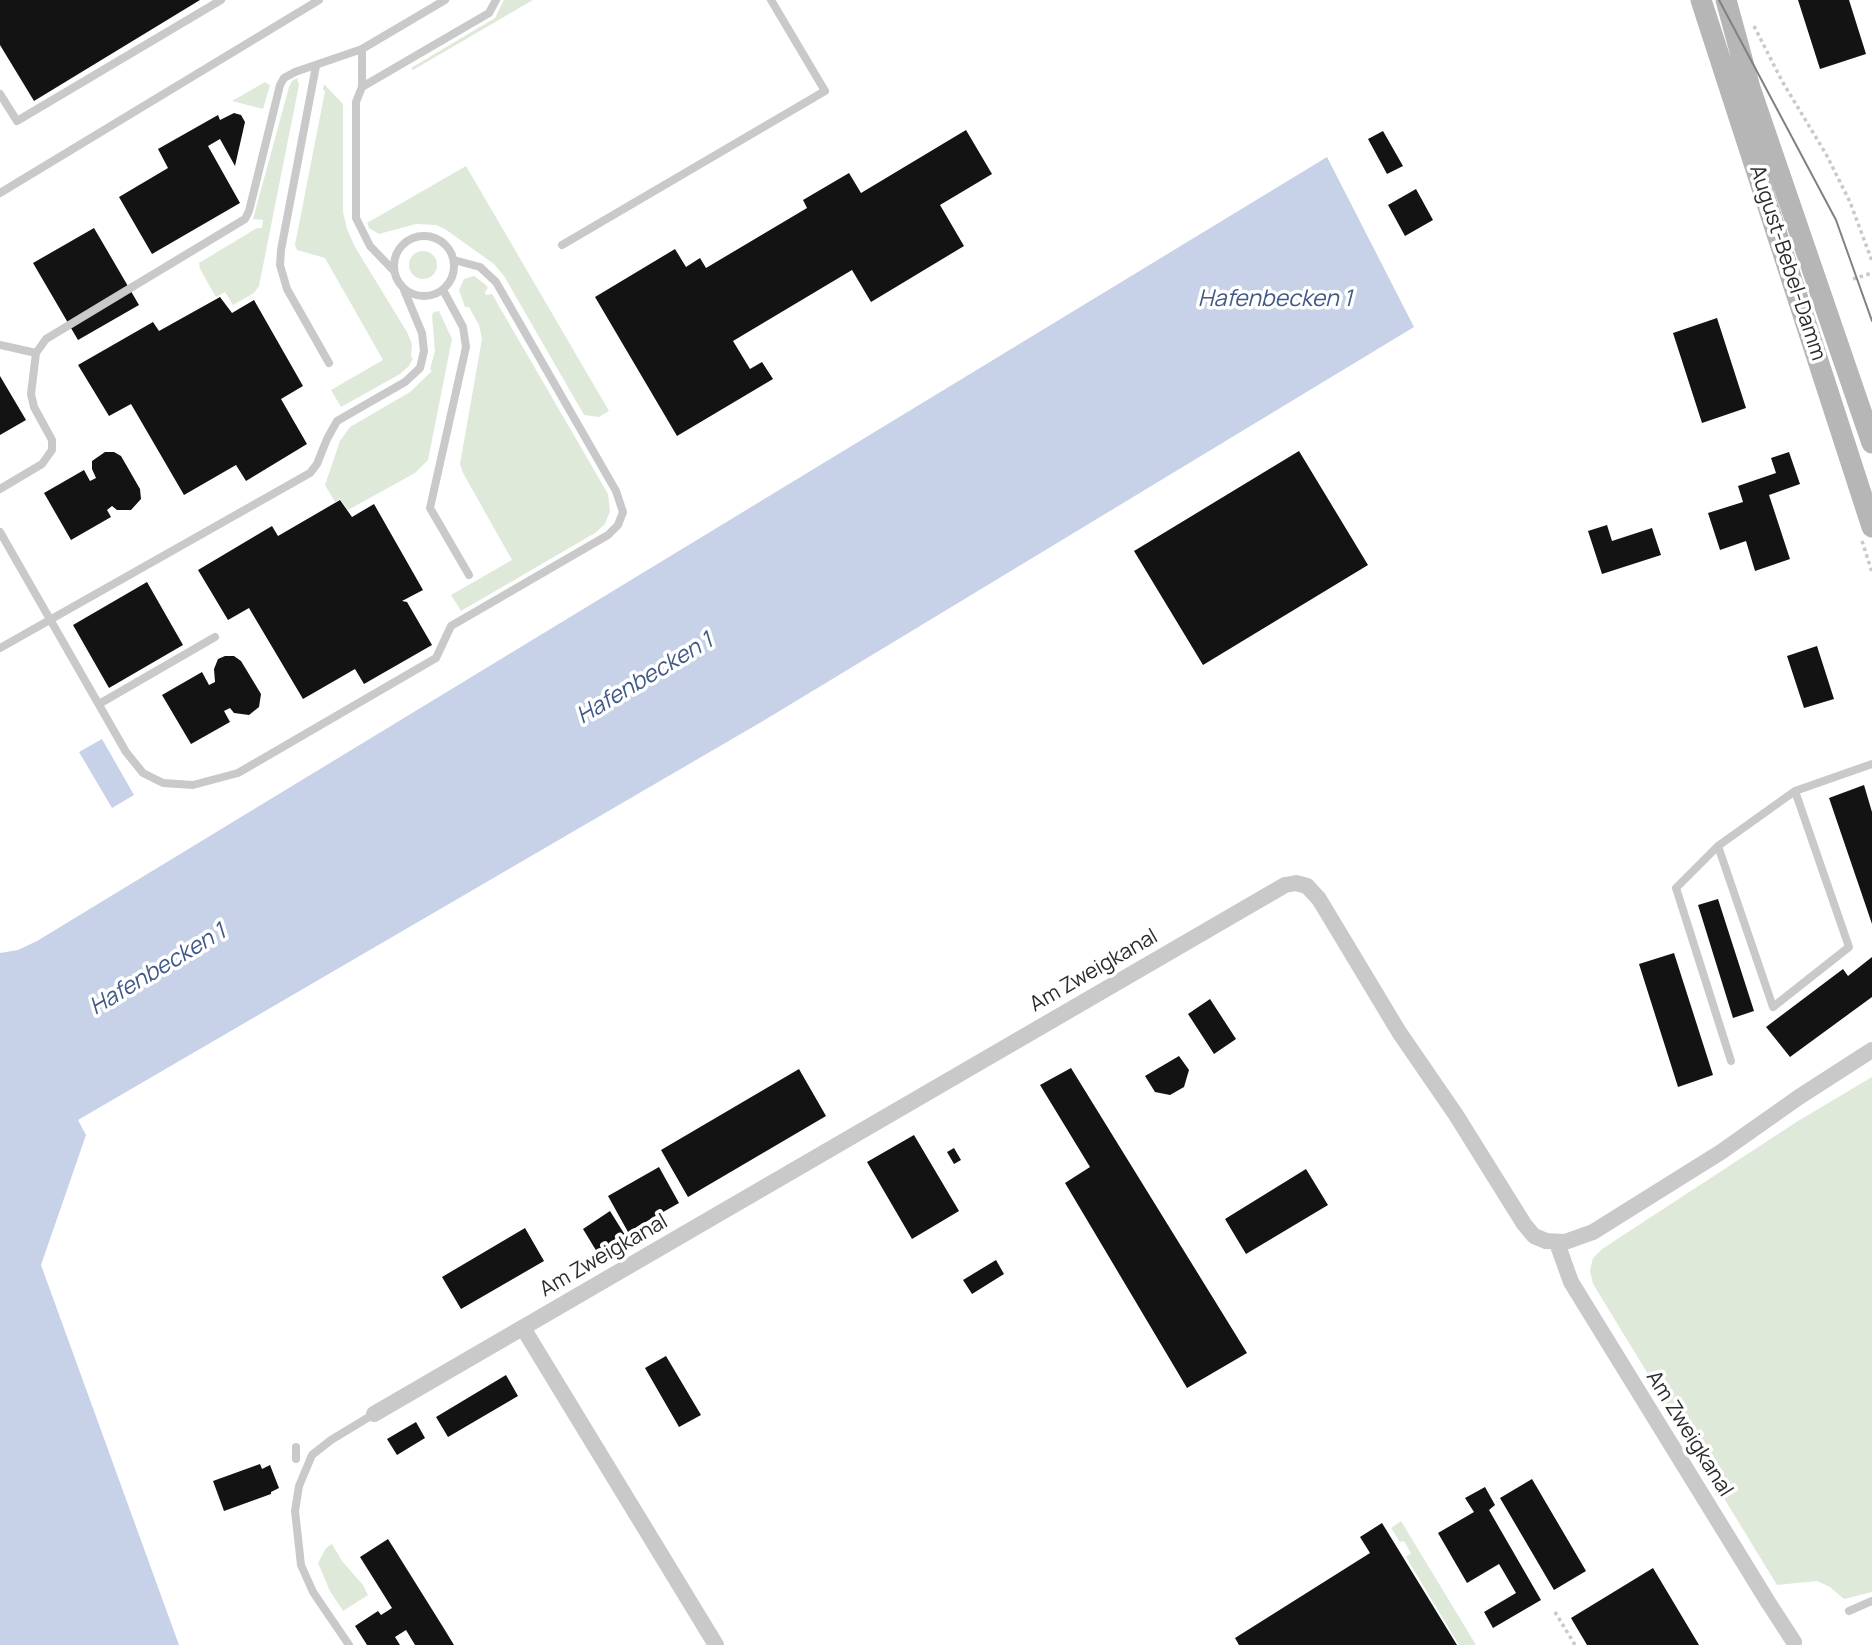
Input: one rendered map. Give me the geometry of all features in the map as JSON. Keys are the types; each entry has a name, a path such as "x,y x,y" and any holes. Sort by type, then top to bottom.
{"main road":[{"name":"August-Bebel-Damm","path":"1701,0 1872,527"},
{"name":"August-Bebel-Damm","path":"1726,0 1750,88 1872,443"}],"street":[{"name":"Am Zweigkanal","path":"374,1414 1277,888 1292,883 1307,886 1319,898 1399,1032 1456,1115 1524,1224 1538,1239 1557,1243 1571,1282 1794,1642"},
{"path":"1557,1243 1593,1233 1721,1152 1872,1050"},
{"path":"523,1328 716,1645"}],"lane":[{"path":"0,94 17,121 221,0"},
{"path":"0,193 319,0"},
{"path":"0,489 42,464 52,450 52,440 31,398 36,353 43,342 57,331 245,219 281,83 291,74 362,49 445,0"},
{"path":"362,87 489,13 496,0"},
{"path":"562,245 825,91 771,0"},
{"path":"0,648 310,473 337,421 409,379 420,368 424,351 422,333 404,290 394,271 370,246 356,218 356,102 362,87 362,49"},
{"path":"316,66 280,265 287,289 329,363"},
{"path":"394,271 398,251 409,240 428,236 441,241 450,251 454,260 452,279 443,290 424,296 404,290"},
{"path":"0,532 130,758 149,777 163,783 178,786 224,778 244,770 436,658 450,626 602,539 616,528 622,512 618,494 496,282 480,267 454,260"},
{"path":"443,290 463,327 466,347 430,508 469,575"},
{"path":"0,345 36,353"},
{"path":"99,704 215,637"},
{"path":"1731,1061 1676,888 1718,846 1795,791 1872,764"},
{"path":"1718,846 1773,1007 1849,947 1795,791"},
{"path":"349,1645 313,1592 301,1565 295,1511 299,1486 312,1455 374,1414"},
{"path":"296,1447 296,1459"},
{"path":"1849,1611 1872,1601"}],"path":[{"path":"1751,20 1782,81 1826,154 1850,202 1872,261"},
{"path":"1853,279 1872,273"},
{"path":"1555,1612 1575,1645"}],"green space":[{"path":"504,0 533,0 413,70 411,68 495,18"},
{"path":"297,78 299,85 259,286 254,293 233,305 225,292 216,297 199,263 257,228 262,228 263,220 253,219 289,87"},
{"path":"265,82 270,85 263,109 232,101"},
{"path":"324,84 343,104 343,212 347,229 355,247 407,332 412,344 413,358 400,374 341,407 331,390 383,360 325,258 297,250 295,245 325,91"},
{"path":"466,166 609,411 599,417 584,415 504,276 494,264 436,225 416,224 379,234 369,228 367,223"},
{"path":"423,251 433,255 437,265 433,275 423,279 413,275 409,265 413,255"},
{"path":"474,276 488,288 486,295 492,294 608,494 610,511 605,524 595,533 461,611 451,595 512,560 460,464 482,339 479,325 469,307 465,307 459,290 464,279"},
{"path":"439,311 452,339 428,460 415,473 348,510 340,499 335,502 325,485 340,441 350,427 410,392 432,371 430,369 435,351 432,315"},
{"path":"1872,1077 1872,1592 1844,1599 1830,1587 1817,1581 1777,1585 1593,1284 1590,1271 1593,1258 1602,1249 1798,1121"},
{"path":"1401,1521 1476,1645 1459,1645 1406,1557 1411,1553 1391,1528"},
{"path":"332,1544 368,1595 343,1611 330,1591 318,1563 326,1548"}],"water":[{"name":"Hafenbecken 1","path":"1327,157 1414,327 763,721 78,1120 86,1135 41,1265 179,1645 0,1645 0,953 18,950 37,941"},
{"path":"102,739 134,795 112,808 79,752"}],"building":[{"path":"0,0 200,0 34,101 0,45"},
{"path":"1798,0 1849,0 1866,54 1820,69"},
{"path":"234,113 241,115 245,122 235,166 220,139 208,146 240,203 152,254 119,197 168,168 158,149 218,115 220,120"},
{"path":"966,130 992,174 940,205 964,246 871,302 852,270 733,341 750,369 762,362 773,379 677,436 595,297 675,249 686,267 700,258 706,268 807,208 803,200 849,173 861,193"},
{"path":"1383,131 1403,166 1387,174 1368,139"},
{"path":"1416,189 1433,220 1405,236 1388,205"},
{"path":"94,228 139,305 78,340 33,263"},
{"path":"220,297 232,313 254,300 303,386 281,399 307,444 246,481 236,465 184,495 131,404 109,416 78,365 153,322 159,331"},
{"path":"1717,318 1746,408 1702,423 1673,333"},
{"path":"0,376 26,420 0,435"},
{"path":"1299,451 1368,565 1203,665 1134,551"},
{"path":"105,452 114,452 121,456 140,489 141,499 131,510 117,510 112,506 107,510 111,517 71,540 44,493 84,470 90,481 96,478 92,461"},
{"path":"1789,452 1800,484 1769,495 1790,559 1755,571 1746,541 1720,550 1708,513 1743,502 1738,486 1776,473 1771,458"},
{"path":"340,500 352,517 374,504 423,590 402,601 407,602 432,645 364,684 355,669 303,699 249,608 228,620 198,570 272,526 278,536"},
{"path":"1607,525 1612,541 1652,528 1661,555 1602,574 1588,531"},
{"path":"147,582 183,645 109,688 73,625"},
{"path":"1817,646 1834,699 1804,708 1787,656"},
{"path":"234,656 241,661 261,694 259,707 249,715 234,713 230,708 224,711 230,722 191,744 162,695 202,672 209,685 215,682 214,669 218,659"},
{"path":"1864,785 1872,812 1872,924 1829,798"},
{"path":"1718,899 1754,1011 1733,1018 1698,905"},
{"path":"1674,953 1713,1075 1678,1087 1639,964"},
{"path":"1872,957 1872,997 1790,1057 1766,1027 1843,969 1848,976"},
{"path":"1210,999 1236,1039 1214,1054 1188,1014"},
{"path":"1179,1056 1189,1070 1184,1087 1170,1095 1155,1092 1145,1076"},
{"path":"1071,1068 1247,1353 1187,1388 1065,1183 1090,1167 1040,1085"},
{"path":"799,1069 826,1116 688,1197 661,1150"},
{"path":"914,1135 959,1211 912,1239 867,1162"},
{"path":"954,1148 961,1160 954,1164 947,1152"},
{"path":"659,1167 679,1203 628,1232 608,1196"},
{"path":"1306,1169 1328,1205 1246,1254 1225,1219"},
{"path":"610,1211 625,1235 597,1252 583,1229"},
{"path":"525,1228 544,1261 461,1309 442,1277"},
{"path":"996,1260 1004,1274 972,1294 963,1280"},
{"path":"666,1356 701,1415 679,1427 645,1368"},
{"path":"506,1375 518,1396 448,1437 436,1417"},
{"path":"416,1422 425,1438 397,1455 387,1439"},
{"path":"260,1464 262,1469 270,1465 279,1488 271,1494 224,1511 213,1481"},
{"path":"1532,1479 1586,1571 1554,1590 1500,1498"},
{"path":"1485,1487 1495,1505 1489,1510 1541,1600 1493,1628 1484,1612 1516,1593 1499,1564 1467,1583 1438,1533 1474,1512 1465,1498"},
{"path":"1382,1523 1457,1645 1239,1645 1235,1638 1370,1553 1360,1537"},
{"path":"388,1539 454,1645 415,1645 406,1630 395,1637 400,1645 367,1645 355,1626 378,1611 381,1615 392,1608 360,1557"},
{"path":"1653,1568 1699,1645 1587,1645 1571,1618"}],"tram line":[{"path":"1719,0 1836,220 1872,321"}]}
